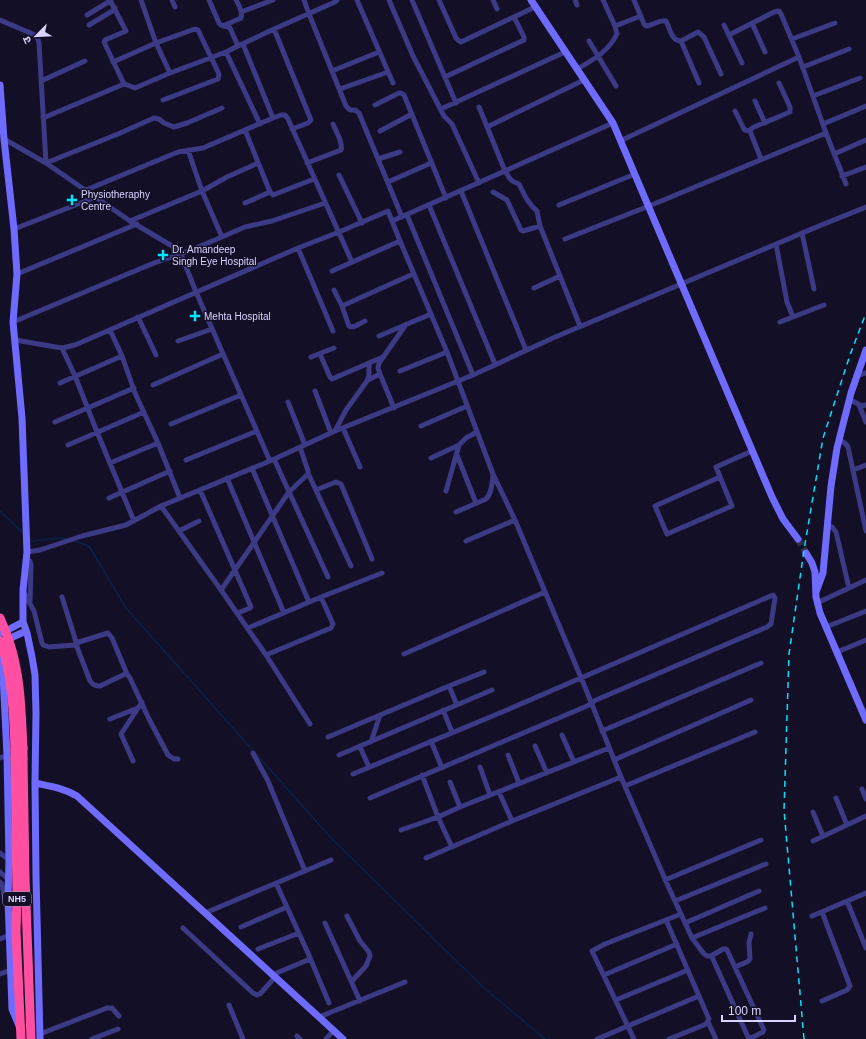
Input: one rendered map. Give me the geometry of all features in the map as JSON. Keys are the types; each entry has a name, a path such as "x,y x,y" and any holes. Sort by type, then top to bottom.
{"highway":[{"name":"NH5","path":"0,618 3,632 3,643 13,654 18,678 19,749 8,758"},
{"name":"NH5","path":"8,758 17,895 13,933 21,1034"},
{"name":"NH5","path":"8,758 25,884 31,1039"}],"street":[{"path":"87,15 110,0 115,8 126,31 104,41 124,84"},
{"path":"140,0 156,43 170,73"},
{"path":"172,0 175,6"},
{"path":"209,0 219,23 230,28 240,45 273,118"},
{"path":"223,26 239,19 242,15 236,0"},
{"path":"241,12 273,0"},
{"path":"304,0 348,109 355,110 359,113 473,375"},
{"path":"43,118 124,84 135,88 226,52 337,0"},
{"path":"357,0 394,83"},
{"path":"389,0 413,56 444,116 452,124 479,183"},
{"path":"412,0 456,103"},
{"path":"439,0 456,38 459,41 464,41 514,17 533,2 613,123 777,510 798,539"},
{"path":"493,0 497,9"},
{"path":"577,69 598,57 617,34 604,0"},
{"path":"634,0 646,26 663,20 666,21 675,40 681,41 698,32 701,34 704,37 721,74"},
{"path":"88,25 115,8"},
{"path":"729,35 774,12 779,11 799,57 846,184"},
{"path":"615,26 641,16"},
{"path":"445,77 524,40 514,17"},
{"path":"0,20 35,35 38,39 46,164"},
{"path":"752,23 765,52"},
{"path":"792,39 835,23"},
{"path":"724,25 742,63"},
{"path":"113,62 156,43 195,29 198,30 219,74 218,79 163,100"},
{"path":"274,29 311,120 308,123 292,129"},
{"path":"589,41 616,86"},
{"path":"681,41 699,83"},
{"path":"802,67 849,49"},
{"path":"226,52 260,124"},
{"path":"332,71 379,52"},
{"path":"440,109 565,52"},
{"path":"620,141 799,57"},
{"path":"41,82 85,61"},
{"path":"340,89 388,72"},
{"path":"813,96 860,78"},
{"path":"487,127 584,80"},
{"path":"750,131 751,128 790,112 790,107 779,83"},
{"path":"0,85 17,274 14,322 22,418 26,532 23,622 30,644 35,675 36,877 40,1036 107,1008 112,1008 119,1016"},
{"path":"375,105 399,93 404,95 446,198"},
{"path":"755,101 765,123"},
{"path":"823,124 866,106"},
{"path":"479,107 505,171 512,181 520,184 526,198 532,207 537,211 540,226 580,326"},
{"path":"46,164 154,118 174,126 222,108"},
{"path":"735,111 745,130 750,131"},
{"path":"380,131 412,114"},
{"path":"86,190 178,152 203,148 273,118 285,115 352,262"},
{"path":"392,221 613,123"},
{"path":"308,163 341,150 341,143 333,124"},
{"path":"246,130 270,192 273,195 314,178"},
{"path":"750,131 761,159"},
{"path":"565,239 826,133"},
{"path":"4,139 86,190 130,221 177,249 181,254 257,432 290,492 328,577"},
{"path":"834,154 866,140"},
{"path":"188,150 202,191 222,238"},
{"path":"378,159 400,152"},
{"path":"130,221 202,191 227,177 258,163"},
{"path":"388,182 431,163"},
{"path":"842,176 866,167"},
{"path":"559,205 634,174"},
{"path":"339,175 362,223"},
{"path":"461,191 526,350"},
{"path":"245,203 270,192"},
{"path":"493,192 507,200 523,232 540,226"},
{"path":"14,229 96,197"},
{"path":"14,322 154,263 222,238 245,227 272,221 325,203"},
{"path":"429,205 495,364"},
{"path":"26,555 74,538 121,527 161,506 272,460 342,428 473,375 580,326 802,232 866,207"},
{"path":"15,340 62,348 75,345 298,248 362,223 388,211 447,352 493,474 515,520 665,880 692,938 704,954 711,956 723,948 726,948 764,1030 751,1038 748,1037 711,956"},
{"path":"17,274 137,224"},
{"path":"802,232 814,289"},
{"path":"332,271 400,241"},
{"path":"776,244 787,302 793,317"},
{"path":"298,248 333,331"},
{"path":"342,306 414,274"},
{"path":"534,288 560,276"},
{"path":"334,290 351,327 365,321"},
{"path":"780,322 824,305"},
{"path":"379,336 431,314"},
{"path":"138,317 156,355"},
{"path":"394,408 378,370 378,366 405,326"},
{"path":"178,341 212,328"},
{"path":"110,330 180,498"},
{"path":"62,348 75,376 134,521"},
{"path":"311,357 334,348"},
{"path":"816,592 823,573 827,525 839,439 849,399 866,350"},
{"path":"400,372 447,352"},
{"path":"153,385 223,354"},
{"path":"320,354 332,379 382,358"},
{"path":"60,383 122,356"},
{"path":"368,380 369,363"},
{"path":"856,376 866,373"},
{"path":"333,432 346,410 368,380 380,374"},
{"path":"55,422 134,388"},
{"path":"315,391 333,432"},
{"path":"171,424 241,395"},
{"path":"849,399 859,405 866,405"},
{"path":"288,402 302,446 308,473 351,566"},
{"path":"859,405 866,422"},
{"path":"420,426 467,406"},
{"path":"68,445 144,412"},
{"path":"342,428 360,468"},
{"path":"186,460 257,432"},
{"path":"431,458 459,445 466,438 477,432"},
{"path":"839,439 847,445 866,530"},
{"path":"110,463 158,443"},
{"path":"446,491 459,445"},
{"path":"720,477 655,506 667,534 732,506 716,467 752,451"},
{"path":"457,455 476,503"},
{"path":"853,470 866,465"},
{"path":"252,468 309,602"},
{"path":"109,498 170,472"},
{"path":"221,590 290,492 307,476 308,473"},
{"path":"456,512 488,497 493,474"},
{"path":"227,478 284,613"},
{"path":"316,490 333,482 341,484 372,559"},
{"path":"200,490 251,607 238,613"},
{"path":"161,506 238,613 310,724"},
{"path":"466,541 515,520"},
{"path":"179,531 199,521"},
{"path":"827,525 832,527 836,532 849,588"},
{"path":"806,553 813,566 817,602 826,627 866,720"},
{"path":"26,555 31,565 30,603"},
{"path":"248,628 382,573"},
{"path":"817,602 866,580"},
{"path":"23,590 34,611 43,645 49,647 77,645 108,633 112,638 127,674 168,755 170,758 178,759"},
{"path":"404,654 545,592"},
{"path":"353,774 773,595 776,598 771,624 767,627 370,798"},
{"path":"62,597 77,645 90,681 93,685 100,686 127,674"},
{"path":"266,655 332,628 333,624 321,597"},
{"path":"826,627 866,611"},
{"path":"3,632 23,622"},
{"path":"3,643 26,632"},
{"path":"837,652 866,640"},
{"path":"0,658 3,674 8,758 9,880 5,900"},
{"path":"602,731 761,664"},
{"path":"328,737 484,672"},
{"path":"448,686 457,705"},
{"path":"339,755 492,690"},
{"path":"614,760 751,700"},
{"path":"133,761 121,734 142,702"},
{"path":"110,719 138,708"},
{"path":"443,710 452,732"},
{"path":"371,742 380,715"},
{"path":"625,786 755,732"},
{"path":"562,735 574,762"},
{"path":"431,741 442,768"},
{"path":"360,746 368,768"},
{"path":"535,746 547,773"},
{"path":"401,830 438,817 519,783 609,748"},
{"path":"8,758 36,752"},
{"path":"253,753 268,781 305,871"},
{"path":"508,755 519,783"},
{"path":"480,767 490,795"},
{"path":"422,775 438,817 452,847"},
{"path":"426,858 621,777"},
{"path":"450,782 460,807"},
{"path":"35,783 52,786 77,796 344,1039"},
{"path":"862,789 866,799"},
{"path":"499,792 512,821"},
{"path":"836,798 847,825"},
{"path":"813,812 823,836"},
{"path":"813,841 866,816"},
{"path":"665,880 762,840"},
{"path":"0,853 9,860"},
{"path":"205,913 331,860"},
{"path":"675,901 766,864"},
{"path":"0,872 9,880"},
{"path":"0,882 2,884 13,933 11,970 12,1009 21,1034"},
{"path":"276,883 329,1003"},
{"path":"685,922 759,891"},
{"path":"812,916 866,893"},
{"path":"846,901 866,948"},
{"path":"241,927 287,907"},
{"path":"692,938 766,908"},
{"path":"822,912 850,986 847,990 822,1001"},
{"path":"634,1039 592,950 681,914"},
{"path":"347,916 370,956 366,966 352,981"},
{"path":"666,920 709,1019 708,1022 716,1039"},
{"path":"325,923 360,1000"},
{"path":"183,928 253,993 257,995 260,994 273,976 310,959"},
{"path":"0,939 13,933"},
{"path":"258,949 299,933"},
{"path":"735,966 747,962 750,959 749,943 751,934"},
{"path":"604,975 676,944"},
{"path":"0,974 11,970"},
{"path":"616,1000 688,970"},
{"path":"319,1017 405,982"},
{"path":"597,1039 699,996"},
{"path":"229,1005 243,1039"},
{"path":"668,1039 708,1022"},
{"path":"92,1039 118,1029"},
{"path":"326,1039 334,1030"}],"waterway":[{"path":"0,511 23,533"},
{"path":"29,539 32,541 66,539"},
{"path":"74,541 89,546 126,608 331,838 483,987 545,1039"}],"tunnel":[{"path":"798,539 806,553"}],"railway":[{"path":"804,1039 784,810 789,654 804,550 823,438 850,355 866,313"}],"place":[{"name":"Physiotheraphy Centre","path":"72,200"},
{"name":"Dr. Amandeep Singh Eye Hospital","path":"163,255"},
{"name":"Mehta Hospital","path":"195,316"}]}
